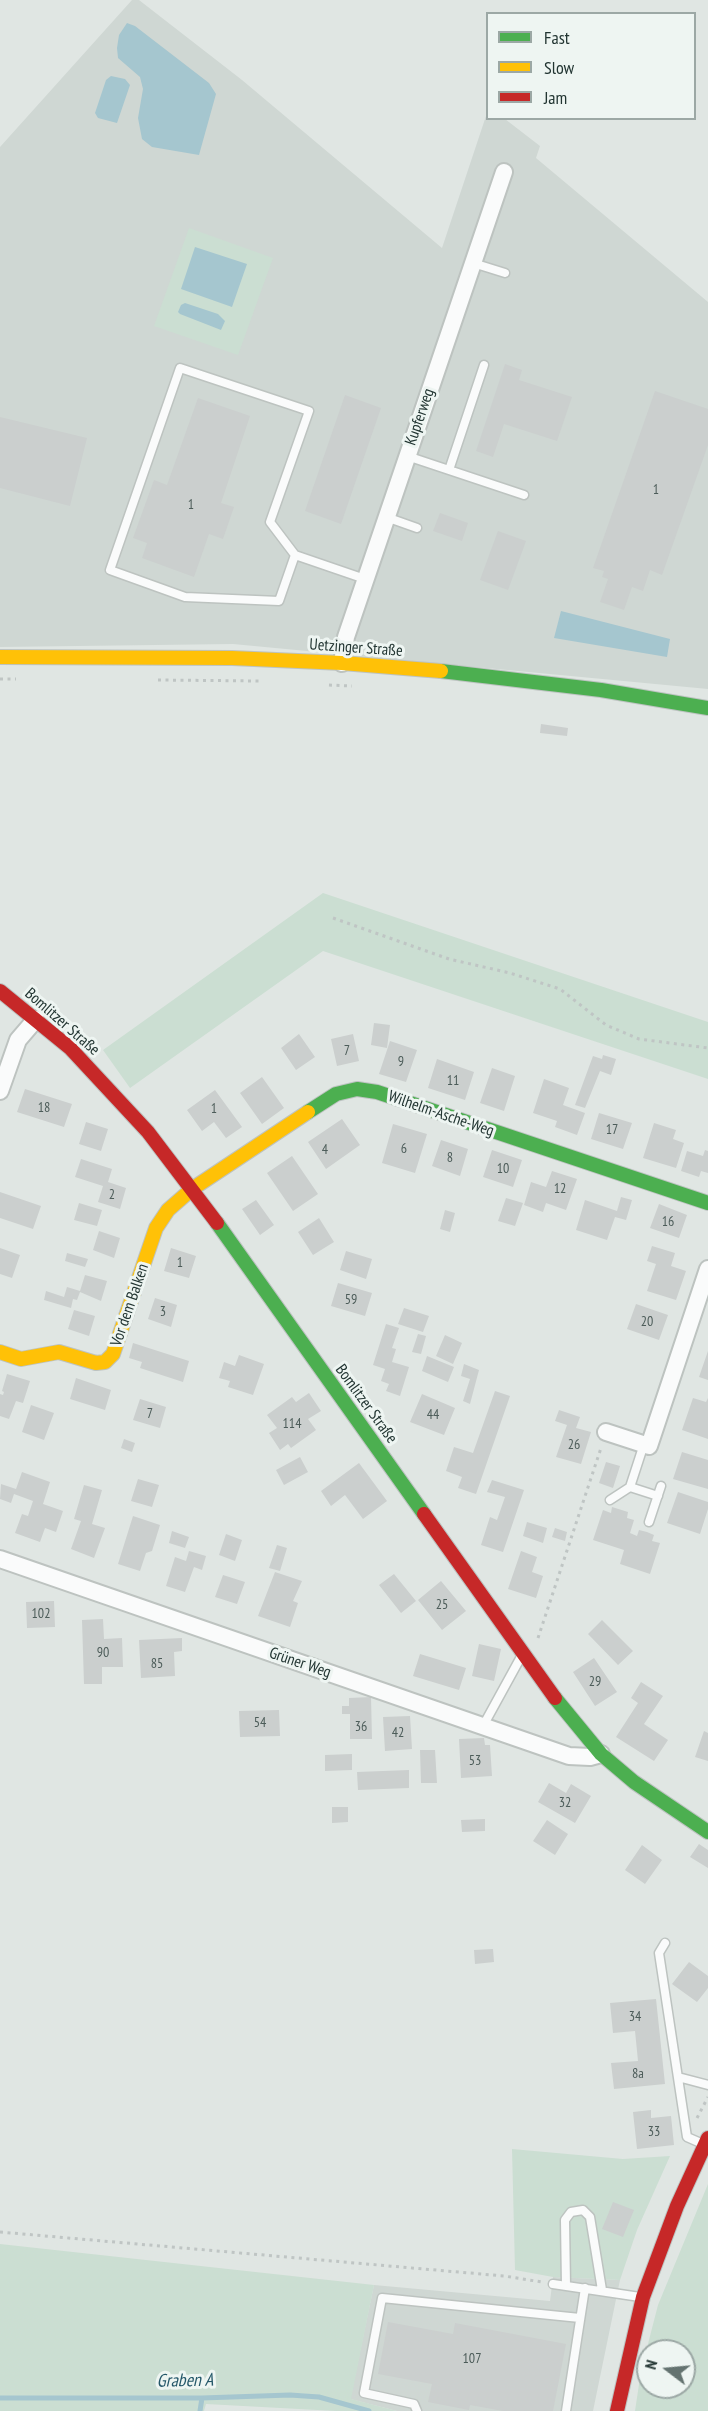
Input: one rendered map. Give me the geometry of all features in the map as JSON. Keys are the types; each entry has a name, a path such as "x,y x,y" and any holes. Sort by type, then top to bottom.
{"street":[{"name":"Kupferweg","path":"342,663 345,637 504,172"},
{"name":"Uetzinger Straße","path":"0,657 232,658 342,663 468,673 601,690 708,708"},
{"name":"Bomlitzer Straße","path":"0,990 70,1048 148,1132 192,1189 570,1718 601,1754 634,1782 708,1832"},
{"path":"0,1091 18,1040 36,1019"},
{"name":"Wilhelm-Asche-Weg","path":"192,1189 336,1094 357,1089 388,1096 708,1203"},
{"name":"Vor dem Balken","path":"0,1352 21,1359 59,1352 96,1363 105,1362 113,1354 156,1228 168,1210 192,1189"},
{"path":"606,1431 649,1446 708,1269"},
{"name":"Grüner Weg","path":"0,1559 569,1756 590,1757 601,1754"},
{"path":"617,2411 627,2358 643,2297 677,2206 706,2141"}],"lane":[{"path":"473,262 505,273"},
{"path":"449,470 484,365"},
{"path":"295,555 279,601 185,597 110,570 180,368 309,411 270,522 295,555 365,579"},
{"path":"407,456 524,495"},
{"path":"386,517 417,528"},
{"path":"610,1500 630,1487 644,1444"},
{"path":"649,1522 661,1486"},
{"path":"630,1487 658,1496"},
{"path":"483,1726 524,1652"},
{"path":"666,1943 659,1953 687,2137 706,2141"},
{"path":"678,2077 708,2085"},
{"path":"566,2286 565,2220 571,2212 583,2210 590,2217 602,2290"},
{"path":"553,2284 643,2297"},
{"path":"566,2411 585,2288"},
{"path":"417,2411 414,2404 364,2393 382,2298 580,2318"}],"path":[{"path":"0,679 23,679"},
{"path":"147,680 260,681"},
{"path":"326,684 361,687"},
{"path":"333,918 449,959 510,973 560,989 606,1025 639,1039 708,1048"},
{"path":"524,1652 538,1638 606,1431"},
{"path":"0,2232 504,2276 553,2284"}],"shaded area":[{"path":"132,0 139,0 242,80 442,248 486,116 486,120 506,120 540,146 536,158 708,302 708,689 233,644 0,647 0,147"},
{"path":"553,2277 620,2280 593,2411 397,2411 350,2399 374,2285 550,2301"}],"green space":[{"path":"189,228 273,258 238,355 154,326"},
{"path":"323,893 708,1022 708,1079 323,951 130,1088 103,1050"},
{"path":"512,2149 623,2159 670,2156 637,2230 620,2280 553,2277 515,2270"},
{"path":"708,2184 708,2411 635,2411 637,2399 696,2399 696,2339 649,2339 658,2305"},
{"path":"0,2244 374,2285 351,2399 397,2411 336,2411 206,2404 204,2411 0,2411"}],"water":[{"path":"127,23 135,26 209,83 216,94 199,155 152,147 142,139 138,118 143,89 140,77 118,58 119,35"},
{"path":"111,76 125,79 130,85 117,123 98,118 95,113 106,80"},
{"path":"195,247 247,264 232,307 181,289"},
{"path":"185,303 218,314 225,321 221,330 180,314 178,312 181,305"},
{"path":"561,611 670,639 667,657 554,638"}],"building":[{"path":"505,364 522,370 519,380 572,397 557,441 504,424 493,457 476,451"},
{"path":"655,391 708,409 708,445 662,575 650,570 643,591 632,587 624,610 600,602 608,579 602,577 604,571 593,568"},
{"path":"345,395 381,408 341,524 305,511"},
{"path":"198,398 250,416 221,503 234,507 223,539 209,534 194,577 142,558 147,543 133,538 154,480 167,485"},
{"path":"0,417 87,438 70,506 0,488"},
{"path":"440,513 468,523 462,541 433,531"},
{"path":"498,531 526,541 508,590 480,580"},
{"path":"541,724 568,728 567,736 540,733"},
{"path":"374,1023 390,1025 387,1048 371,1045"},
{"path":"299,1034 315,1057 296,1070 281,1048"},
{"path":"353,1034 359,1061 337,1066 331,1039"},
{"path":"390,1041 417,1050 406,1082 379,1074"},
{"path":"603,1055 616,1059 611,1075 600,1071 585,1108 575,1105 593,1056 602,1059"},
{"path":"437,1059 474,1072 465,1100 428,1088"},
{"path":"492,1068 515,1076 504,1111 480,1103"},
{"path":"262,1077 284,1108 262,1124 240,1093"},
{"path":"544,1079 569,1088 563,1105 585,1113 577,1135 555,1127 557,1121 533,1113"},
{"path":"25,1089 72,1104 64,1127 17,1112"},
{"path":"215,1090 242,1127 226,1138 214,1122 202,1131 187,1110"},
{"path":"599,1113 632,1123 623,1149 591,1139"},
{"path":"342,1119 360,1145 326,1169 308,1142"},
{"path":"86,1122 108,1129 101,1151 79,1144"},
{"path":"654,1123 676,1130 673,1139 684,1143 676,1168 643,1158"},
{"path":"393,1124 427,1134 415,1173 382,1163"},
{"path":"441,1140 468,1149 460,1176 432,1166"},
{"path":"492,1150 522,1160 513,1187 483,1177"},
{"path":"705,1150 708,1151 708,1173 701,1171 699,1177 681,1171 687,1151 703,1156"},
{"path":"292,1156 318,1194 293,1211 267,1173"},
{"path":"81,1159 112,1169 108,1182 126,1188 120,1209 98,1202 103,1186 75,1177"},
{"path":"552,1171 577,1179 566,1210 546,1203 543,1212 524,1205 531,1182 546,1187"},
{"path":"0,1192 41,1206 33,1229 0,1218"},
{"path":"621,1197 632,1200 626,1220 615,1217 607,1240 576,1230 585,1200 617,1211"},
{"path":"506,1198 523,1203 515,1226 498,1221"},
{"path":"256,1200 274,1225 260,1235 242,1209"},
{"path":"79,1203 102,1210 97,1226 74,1220"},
{"path":"659,1204 687,1215 679,1238 650,1228"},
{"path":"445,1210 455,1213 450,1232 440,1229"},
{"path":"319,1218 334,1242 313,1255 298,1232"},
{"path":"99,1231 120,1238 114,1258 93,1250"},
{"path":"652,1246 675,1253 671,1266 686,1271 676,1300 647,1291 656,1264 647,1261"},
{"path":"0,1248 20,1255 12,1278 0,1274"},
{"path":"171,1248 196,1256 189,1278 164,1271"},
{"path":"346,1251 372,1259 366,1279 340,1270"},
{"path":"67,1253 88,1259 85,1267 65,1261"},
{"path":"85,1275 107,1281 101,1301 80,1292 77,1300 73,1299 71,1308 44,1300 46,1291 64,1297 67,1287 80,1291"},
{"path":"338,1283 372,1293 365,1316 331,1306"},
{"path":"155,1298 177,1305 171,1327 148,1319"},
{"path":"636,1304 668,1315 659,1340 627,1329"},
{"path":"404,1308 429,1316 423,1332 398,1324"},
{"path":"74,1310 95,1316 89,1336 68,1329"},
{"path":"386,1324 399,1328 392,1348 396,1349 392,1362 409,1367 400,1396 386,1391 389,1384 381,1381 385,1369 373,1365"},
{"path":"418,1334 426,1336 421,1354 412,1352"},
{"path":"445,1335 462,1343 453,1364 436,1356"},
{"path":"133,1343 189,1361 183,1382 140,1368 142,1362 129,1358"},
{"path":"708,1351 708,1380 699,1377"},
{"path":"239,1355 264,1364 253,1395 228,1387 230,1381 219,1378 224,1362 235,1366"},
{"path":"427,1356 454,1367 448,1382 422,1371"},
{"path":"464,1364 479,1370 470,1404 463,1401 470,1379 461,1376"},
{"path":"7,1374 30,1381 23,1403 16,1401 9,1419 0,1416 0,1394 3,1395"},
{"path":"76,1378 111,1390 105,1410 70,1399"},
{"path":"495,1391 510,1396 476,1494 458,1488 462,1477 446,1471 454,1447 473,1453"},
{"path":"309,1393 321,1411 308,1419 316,1430 291,1448 288,1444 280,1450 269,1433 277,1428 267,1415 292,1397 296,1402"},
{"path":"422,1394 455,1408 444,1435 410,1422"},
{"path":"693,1398 706,1402 708,1398 708,1439 682,1430"},
{"path":"140,1399 166,1407 160,1428 133,1420"},
{"path":"31,1405 54,1413 44,1440 22,1432"},
{"path":"559,1410 580,1417 576,1428 591,1432 581,1464 556,1457 567,1425 555,1421"},
{"path":"124,1439 135,1443 132,1452 121,1448"},
{"path":"682,1452 708,1460 708,1489 673,1479"},
{"path":"300,1457 308,1472 284,1485 276,1470"},
{"path":"606,1462 620,1466 613,1488 599,1483"},
{"path":"359,1463 387,1501 363,1519 345,1495 331,1506 321,1491"},
{"path":"22,1472 50,1482 43,1504 63,1511 56,1532 45,1528 40,1542 15,1533 22,1514 28,1516 33,1501 14,1494 11,1503 0,1499 1,1484 16,1489"},
{"path":"138,1479 159,1485 152,1507 131,1501"},
{"path":"492,1480 524,1490 503,1552 481,1545 490,1517 497,1520 505,1497 487,1492"},
{"path":"84,1485 102,1490 92,1524 105,1528 94,1558 71,1549 81,1521 74,1519"},
{"path":"678,1492 708,1502 700,1534 667,1523"},
{"path":"612,1507 628,1512 627,1518 634,1520 630,1533 637,1536 639,1530 647,1532 654,1535 652,1541 660,1543 650,1574 620,1564 624,1550 593,1540 603,1510 611,1513"},
{"path":"133,1516 160,1525 152,1551 146,1553 140,1571 118,1564"},
{"path":"527,1522 547,1528 543,1543 523,1536"},
{"path":"555,1528 567,1532 565,1541 552,1537"},
{"path":"172,1531 189,1537 185,1548 169,1543"},
{"path":"226,1534 242,1540 235,1561 219,1555"},
{"path":"277,1545 287,1548 280,1571 269,1568"},
{"path":"189,1551 206,1556 202,1570 194,1567 185,1592 166,1586 175,1557 186,1561"},
{"path":"521,1551 537,1557 532,1572 543,1576 536,1598 508,1589"},
{"path":"275,1572 302,1581 293,1601 298,1603 290,1627 258,1616"},
{"path":"394,1574 416,1601 401,1613 379,1585"},
{"path":"223,1575 245,1582 237,1604 215,1597"},
{"path":"441,1581 466,1611 442,1630 418,1600"},
{"path":"54,1601 55,1627 27,1628 26,1602"},
{"path":"103,1619 104,1639 122,1638 123,1667 102,1667 102,1684 84,1684 82,1620"},
{"path":"602,1620 633,1651 618,1665 588,1634"},
{"path":"182,1638 182,1651 174,1652 175,1676 141,1678 139,1640"},
{"path":"479,1644 501,1649 494,1681 472,1676"},
{"path":"420,1654 466,1668 459,1690 413,1676"},
{"path":"594,1658 617,1692 595,1706 573,1672"},
{"path":"641,1682 663,1696 644,1724 668,1740 654,1761 616,1737 638,1703 631,1698"},
{"path":"371,1697 372,1739 350,1739 350,1714 342,1714 342,1706 349,1706 349,1698"},
{"path":"279,1710 280,1736 240,1737 239,1711"},
{"path":"410,1716 412,1749 385,1751 383,1717"},
{"path":"704,1731 708,1733 708,1761 695,1757"},
{"path":"484,1738 485,1745 490,1745 492,1776 461,1778 459,1739"},
{"path":"420,1750 435,1750 437,1783 421,1783"},
{"path":"352,1754 352,1770 325,1771 325,1755"},
{"path":"409,1770 409,1788 358,1790 357,1772"},
{"path":"549,1783 566,1793 571,1784 591,1796 575,1823 538,1802"},
{"path":"332,1807 348,1807 348,1822 332,1823"},
{"path":"485,1819 485,1831 462,1832 461,1820"},
{"path":"547,1820 568,1834 555,1855 533,1841"},
{"path":"699,1844 708,1850 708,1868 690,1857"},
{"path":"642,1845 662,1860 645,1884 625,1870"},
{"path":"493,1949 494,1962 475,1964 474,1950"},
{"path":"689,1962 708,1976 708,1988 697,2002 672,1984"},
{"path":"656,1999 665,2084 614,2089 611,2063 638,2061 635,2031 613,2033 610,2003"},
{"path":"651,2110 651,2118 671,2116 674,2145 637,2149 633,2112"},
{"path":"613,2202 634,2210 623,2237 602,2229"},
{"path":"388,2322 453,2334 455,2323 566,2344 553,2411 503,2411 470,2405 469,2410 428,2402 432,2384 378,2374"}],"waterway":[{"name":"Graben A","path":"0,2398 202,2398 290,2395 319,2397 369,2411"},
{"path":"200,2411 202,2398"}],"traffic: fast":[{"path":"441,671 601,690 708,708"},
{"path":"308,1112 336,1094 357,1089 377,1092 708,1203"},
{"path":"217,1223 424,1514"},
{"path":"555,1698 601,1754 634,1782 708,1832"}],"traffic: slow":[{"path":"0,657 232,658 342,663 441,671"},
{"path":"0,1352 21,1359 59,1352 96,1363 105,1362 113,1354 156,1228 168,1210 192,1189 308,1112"}],"traffic: jam":[{"path":"0,991 70,1048 148,1132 217,1223"},
{"path":"424,1514 555,1698"},
{"path":"617,2411 643,2297 677,2206 708,2138"}]}
